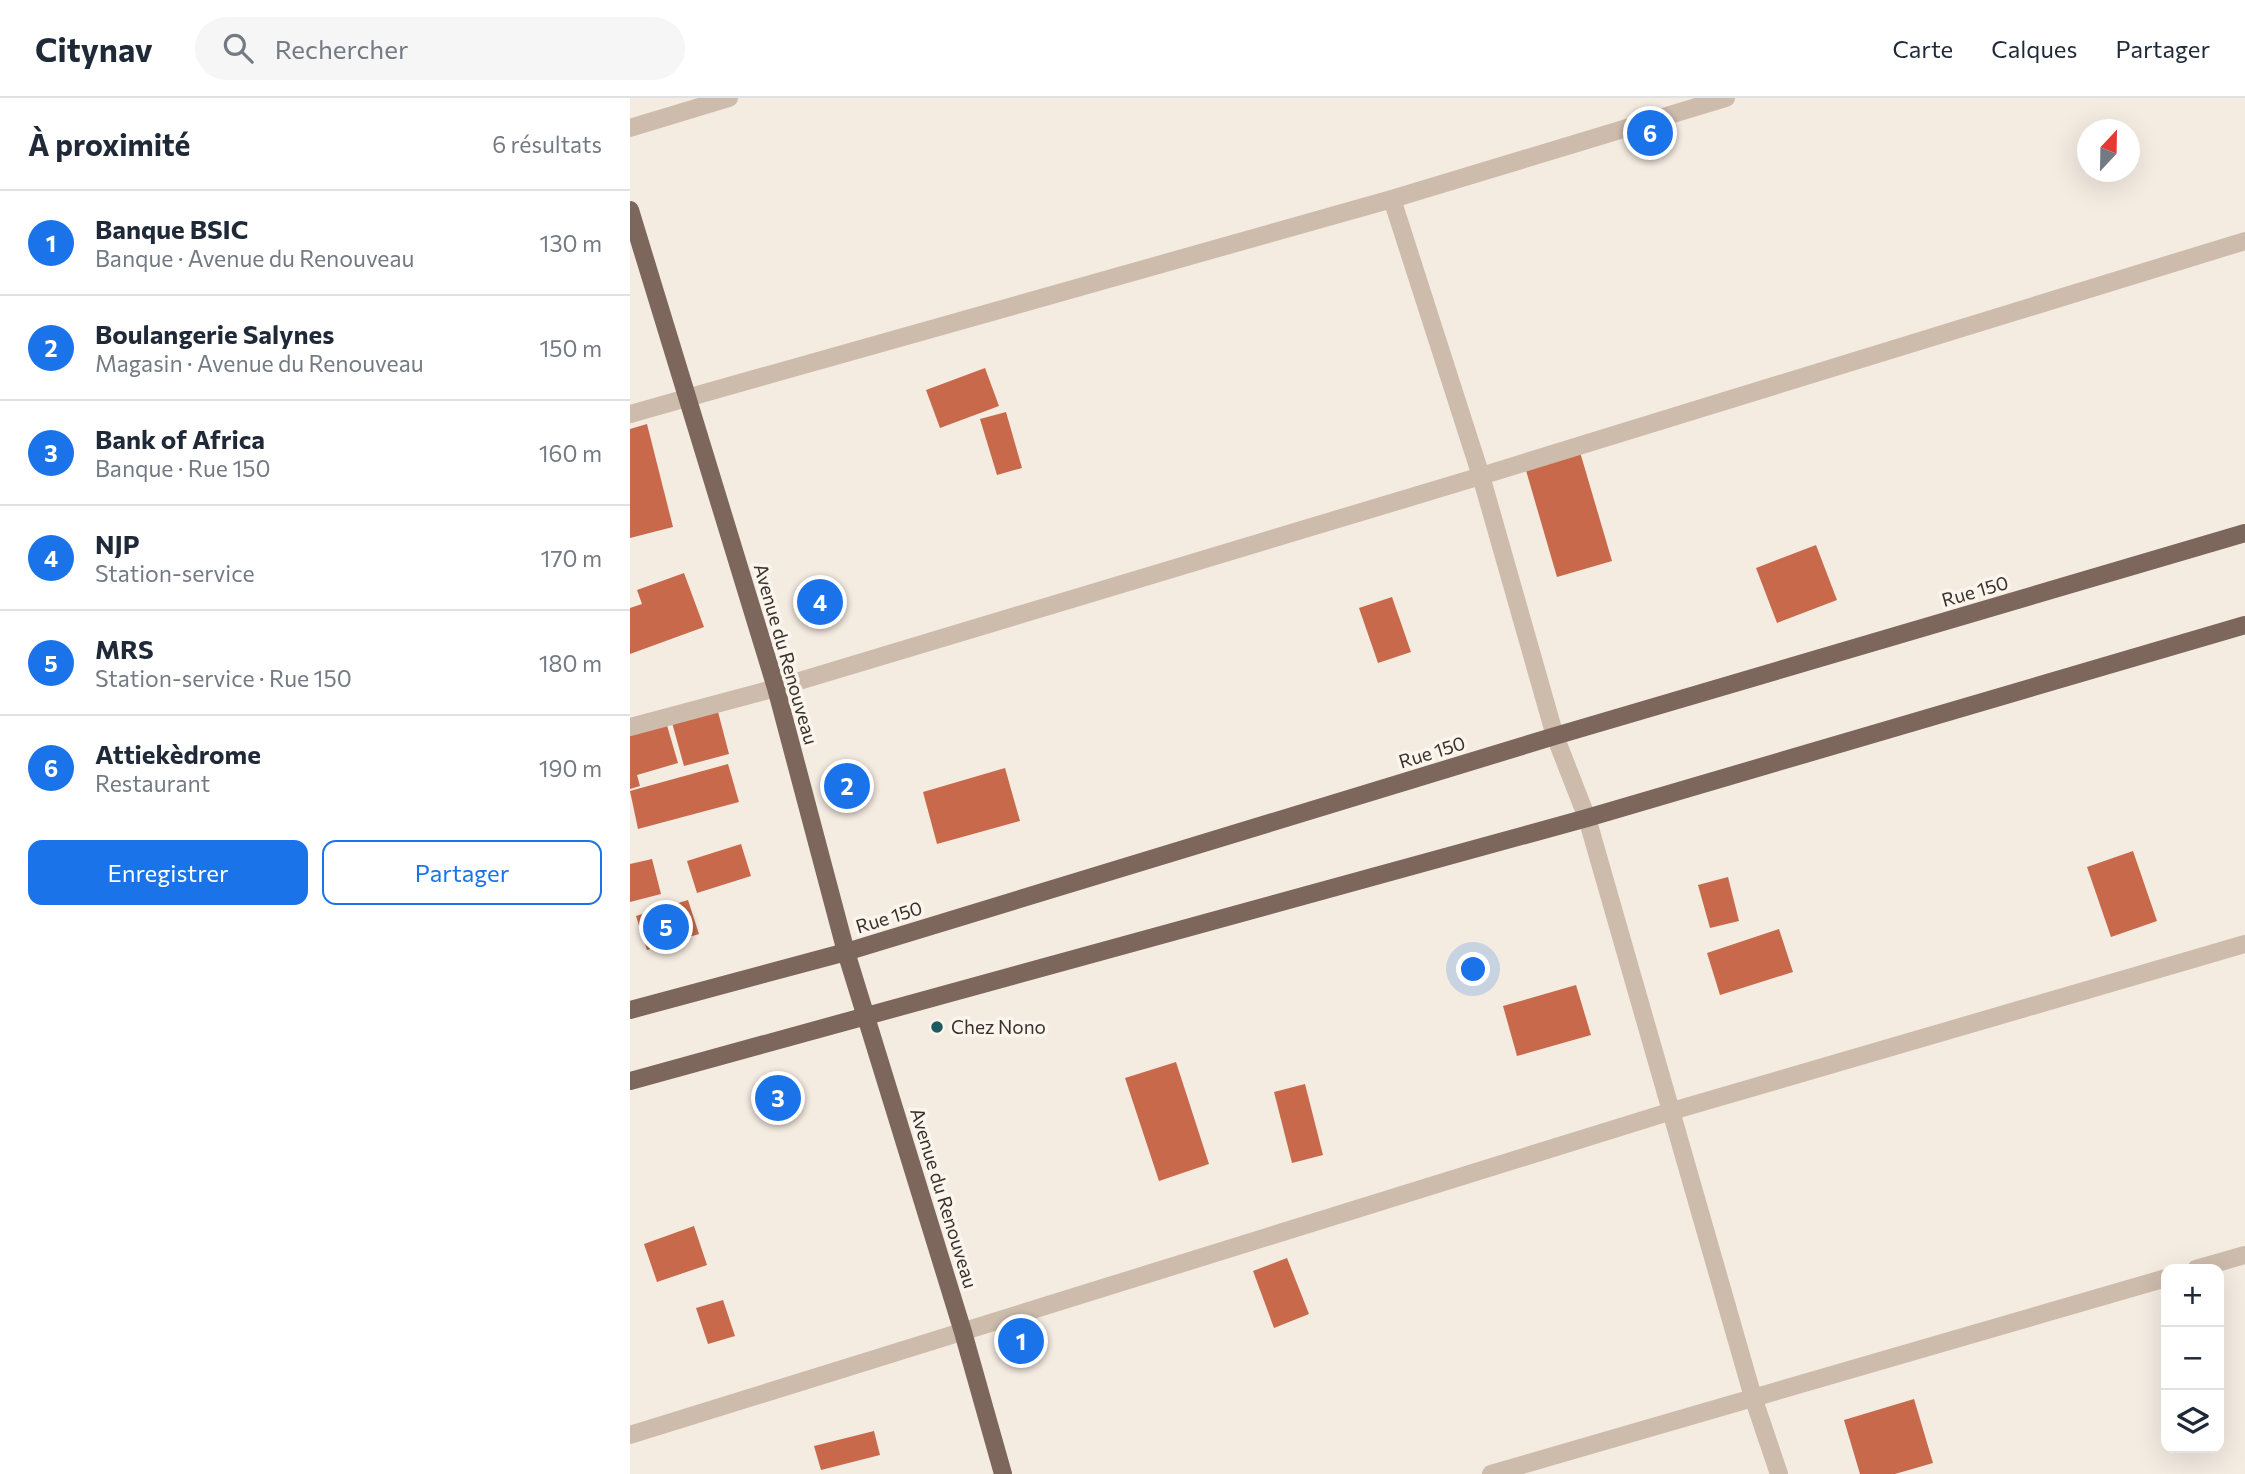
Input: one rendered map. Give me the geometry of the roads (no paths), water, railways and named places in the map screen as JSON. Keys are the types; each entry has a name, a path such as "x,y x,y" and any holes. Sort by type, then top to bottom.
{"main road":[{"name":"Avenue du Renouveau","path":"630,210 776,688 864,1015 963,1332 1003,1474"},
{"name":"Rue 150","path":"630,1010 846,952 1555,736 2245,533"},
{"path":"630,1081 1587,818 2245,625"}],"street":[{"path":"630,128 729,98"},
{"path":"630,414 1392,199 1726,98"},
{"path":"1392,199 1481,476 1555,736 1587,818 1753,1396 1779,1474"},
{"path":"630,727 776,688 1481,476 2245,241"},
{"path":"630,1435 1672,1111 2245,944"},
{"path":"2214,1264 2245,1255"},
{"path":"1491,1474 2161,1279"}],"place":[{"name":"Attiekèdrome","path":"1650,133"},
{"name":"NJP","path":"820,602"},
{"name":"Boulangerie Salynes","path":"847,786"},
{"name":"MRS","path":"666,927"},
{"name":"Chez Nono","path":"937,1027"},
{"name":"Bank of Africa","path":"778,1098"},
{"name":"Banque BSIC","path":"1021,1341"}]}
